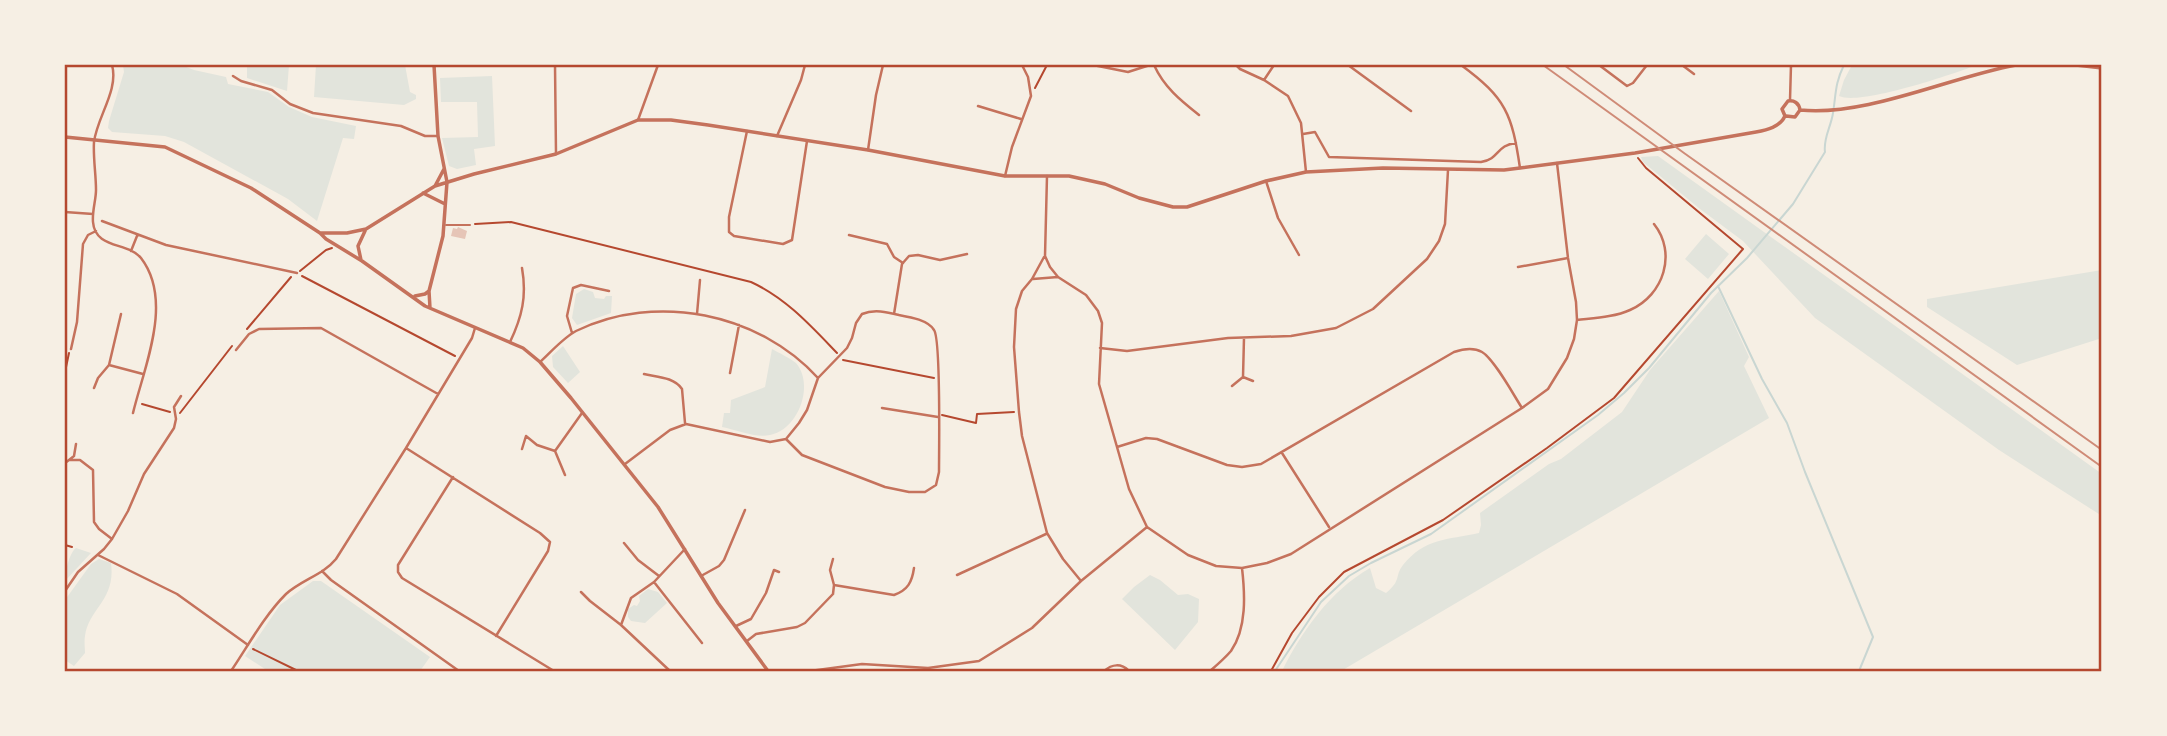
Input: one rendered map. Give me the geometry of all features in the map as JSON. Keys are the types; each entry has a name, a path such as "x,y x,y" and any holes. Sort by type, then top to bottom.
{"street":[{"path":"113,65 113,79 94,140 96,188 93,214 96,232 106,242 131,251 143,262 153,284 156,316 133,413"},
{"path":"430,308 429,290 444,225 447,182 438,136 434,65"},
{"path":"555,65 556,154"},
{"path":"638,120 658,65"},
{"path":"777,136 805,65"},
{"path":"868,150 883,65"},
{"path":"1006,176 1012,147 1031,91 1022,65"},
{"path":"1093,65 1128,72 1152,65 1173,94 1199,115"},
{"path":"1236,65 1288,96 1301,124 1306,172"},
{"path":"1264,80 1275,65"},
{"path":"1348,65 1411,111"},
{"path":"1461,65 1490,87 1501,101 1511,122 1520,168"},
{"path":"1599,65 1627,86 1633,83 1647,65"},
{"path":"1682,65 1694,74"},
{"path":"1790,101 1791,65"},
{"path":"1800,110 1873,103 2016,65"},
{"path":"2076,65 2102,68"},
{"path":"233,76 272,90 290,104 313,113 401,126 425,136 438,136"},
{"path":"320,233 347,233 366,229 435,186 556,154 638,120 671,120 747,131 1006,176 1069,176 1088,179 1173,207 1187,207 1266,181 1306,172 1383,169 1504,170 1635,153 1764,130 1783,121 1783,106 1790,101"},
{"path":"1790,101 1798,104 1800,110"},
{"path":"978,106 1017,120 1022,119"},
{"path":"1785,116 1795,117 1800,110"},
{"path":"747,131 729,217 729,232 734,236 783,244 792,240 807,141"},
{"path":"1303,134 1315,132 1329,157 1481,162 1493,158 1504,145 1516,143"},
{"path":"65,137 165,146 251,188 430,308 523,348 540,362 583,412 658,507 701,576 768,671"},
{"path":"1047,176 1045,256 1049,267 1058,277 1093,302 1102,323 1099,384 1129,489 1147,527 1188,555 1216,566 1242,568 1291,554 1548,389 1567,358 1577,320 1557,163"},
{"path":"444,169 457,179"},
{"path":"435,186 444,169"},
{"path":"1100,348 1127,351 1228,338 1291,336 1336,328 1373,309 1427,259 1439,241 1445,224 1448,170"},
{"path":"1266,181 1278,218 1299,255"},
{"path":"422,192 445,204"},
{"path":"65,212 93,214"},
{"path":"102,221 166,245 297,274"},
{"path":"1577,320 1628,311 1652,294 1661,280 1667,257 1665,243 1654,224"},
{"path":"362,261 358,246 366,229"},
{"path":"865,238 866,229"},
{"path":"71,349 83,244 88,235 96,232"},
{"path":"849,235 887,244 894,257 903,263"},
{"path":"131,251 137,236"},
{"path":"894,314 903,263 909,256 918,255 940,260 968,254"},
{"path":"1045,256 1022,291 1016,309 1014,347 1019,412 1022,436 1047,533 1063,559 1082,581"},
{"path":"1518,267 1568,258"},
{"path":"510,342 522,316 525,296 523,268"},
{"path":"1032,279 1058,277"},
{"path":"697,314 701,280"},
{"path":"572,333 567,316 573,288 581,285 609,290"},
{"path":"414,297 429,290"},
{"path":"540,362 572,333 600,322 624,316 671,311 722,319 767,337 804,363 818,378"},
{"path":"625,464 670,430 686,424 770,442 786,439 807,410 818,378 839,357 852,338 862,314 874,311 894,314 929,325 936,333 939,472 936,485 925,492 909,492 858,477 802,455 786,439"},
{"path":"94,388 98,378 109,365 121,314"},
{"path":"730,373 738,325"},
{"path":"236,350 249,334 259,329 321,328 438,394"},
{"path":"231,671 283,597 336,559 407,448 475,328"},
{"path":"1232,386 1243,377 1244,338"},
{"path":"1117,447 1146,438 1157,439 1227,465 1242,467 1261,464 1460,349 1480,351 1489,358 1522,408"},
{"path":"109,365 143,374"},
{"path":"644,374 680,384 686,424"},
{"path":"1243,377 1253,381"},
{"path":"65,591 78,572 112,539 144,474 174,428 174,407 181,396"},
{"path":"882,408 938,416"},
{"path":"555,451 583,412"},
{"path":"522,449 526,436 537,445 555,451 565,475"},
{"path":"65,463 74,456 76,444"},
{"path":"407,448 550,542 548,551 496,636"},
{"path":"1282,453 1329,529"},
{"path":"69,460 80,460 93,470 94,522 112,539"},
{"path":"453,477 398,565 398,572 402,578 554,671"},
{"path":"701,576 724,560 745,510"},
{"path":"810,671 862,664 928,668 979,661 1032,628 1082,581 1147,527"},
{"path":"957,575 1047,533"},
{"path":"624,543 659,576"},
{"path":"621,625 631,598 654,582 685,549"},
{"path":"97,554 177,594 248,645"},
{"path":"747,641 756,634 797,628 805,623 833,594 834,585 830,570 834,559"},
{"path":"834,585 894,594 908,587 914,568"},
{"path":"1210,671 1232,650 1243,619 1245,594 1242,568"},
{"path":"736,626 751,619 766,593 772,569 779,572"},
{"path":"322,571 459,671"},
{"path":"65,581 69,585"},
{"path":"654,582 702,643"},
{"path":"581,592 670,671"},
{"path":"1104,671 1116,665 1129,671"}],"lane":[{"path":"444,225 470,225"}],"path":[{"path":"1038,86 1048,65"},
{"path":"1271,671 1292,633 1331,584 1352,567 1443,520 1614,398 1743,249 1646,168 1635,153"},
{"path":"470,225 491,221 511,222 751,282 777,296 812,327 839,357 938,379"},
{"path":"341,250 326,250 297,274 459,358"},
{"path":"65,372 71,349"},
{"path":"135,402 175,412"},
{"path":"938,416 976,424 976,414 1019,412"},
{"path":"65,545 72,547"},
{"path":"253,649 298,671"}],"shaded area":[{"path":"123,65 181,65 226,77 228,84 268,92 289,107 312,117 356,126 354,139 343,138 317,221 288,199 184,142 165,136 112,132 108,128 109,121 124,72"},
{"path":"247,65 289,65 287,91 247,78"},
{"path":"316,65 405,65 410,92 416,95 416,99 404,105 314,97"},
{"path":"1852,65 1977,65 1886,93 1866,97 1839,96"},
{"path":"492,76 495,146 474,149 476,165 457,169 449,166 442,138 478,137 477,102 441,102 440,78"},
{"path":"1658,156 2102,474 2102,516 1999,450 1815,318 1743,241 1700,209 1643,162 1641,157"},
{"path":"1706,234 1729,254 1708,279 1685,259"},
{"path":"2102,270 2102,338 2017,365 1927,307 1927,299"},
{"path":"584,289 593,292 595,298 612,296 611,313 577,325 572,318 576,294"},
{"path":"1719,291 1749,357 1744,366 1769,418 1341,671 1282,671 1318,613 1356,577 1370,568 1376,588 1386,593 1394,585 1400,569 1411,556 1437,541 1479,533 1480,513 1549,464 1561,459 1622,412 1650,370"},
{"path":"563,346 580,372 568,383 553,367 552,356"},
{"path":"772,349 796,363 801,372 804,394 796,416 780,431 764,436 722,427 724,413 730,413 731,400 765,387"},
{"path":"76,548 91,553 65,581 69,559"},
{"path":"99,559 111,563 110,586 87,626 85,653 74,666 65,660 65,600 91,564"},
{"path":"1150,575 1178,595 1188,594 1199,599 1198,622 1175,650 1122,599"},
{"path":"313,581 321,581 430,657 420,671 268,671 245,656 280,605"},
{"path":"648,589 658,592 667,603 645,623 631,621 628,609 637,606 639,596"}],"building":[{"path":"453,228 467,231 465,239 451,236"}],"waterway":[{"path":"1275,671 1321,602 1349,576 1431,534 1598,415 1649,368 1711,293 1747,258 1793,204 1825,152 1837,83 1844,65"},
{"path":"1718,286 1762,379 1787,423 1873,637 1859,671"}],"railway":[{"path":"1543,65 2102,467"},
{"path":"1564,65 2102,450"}]}
